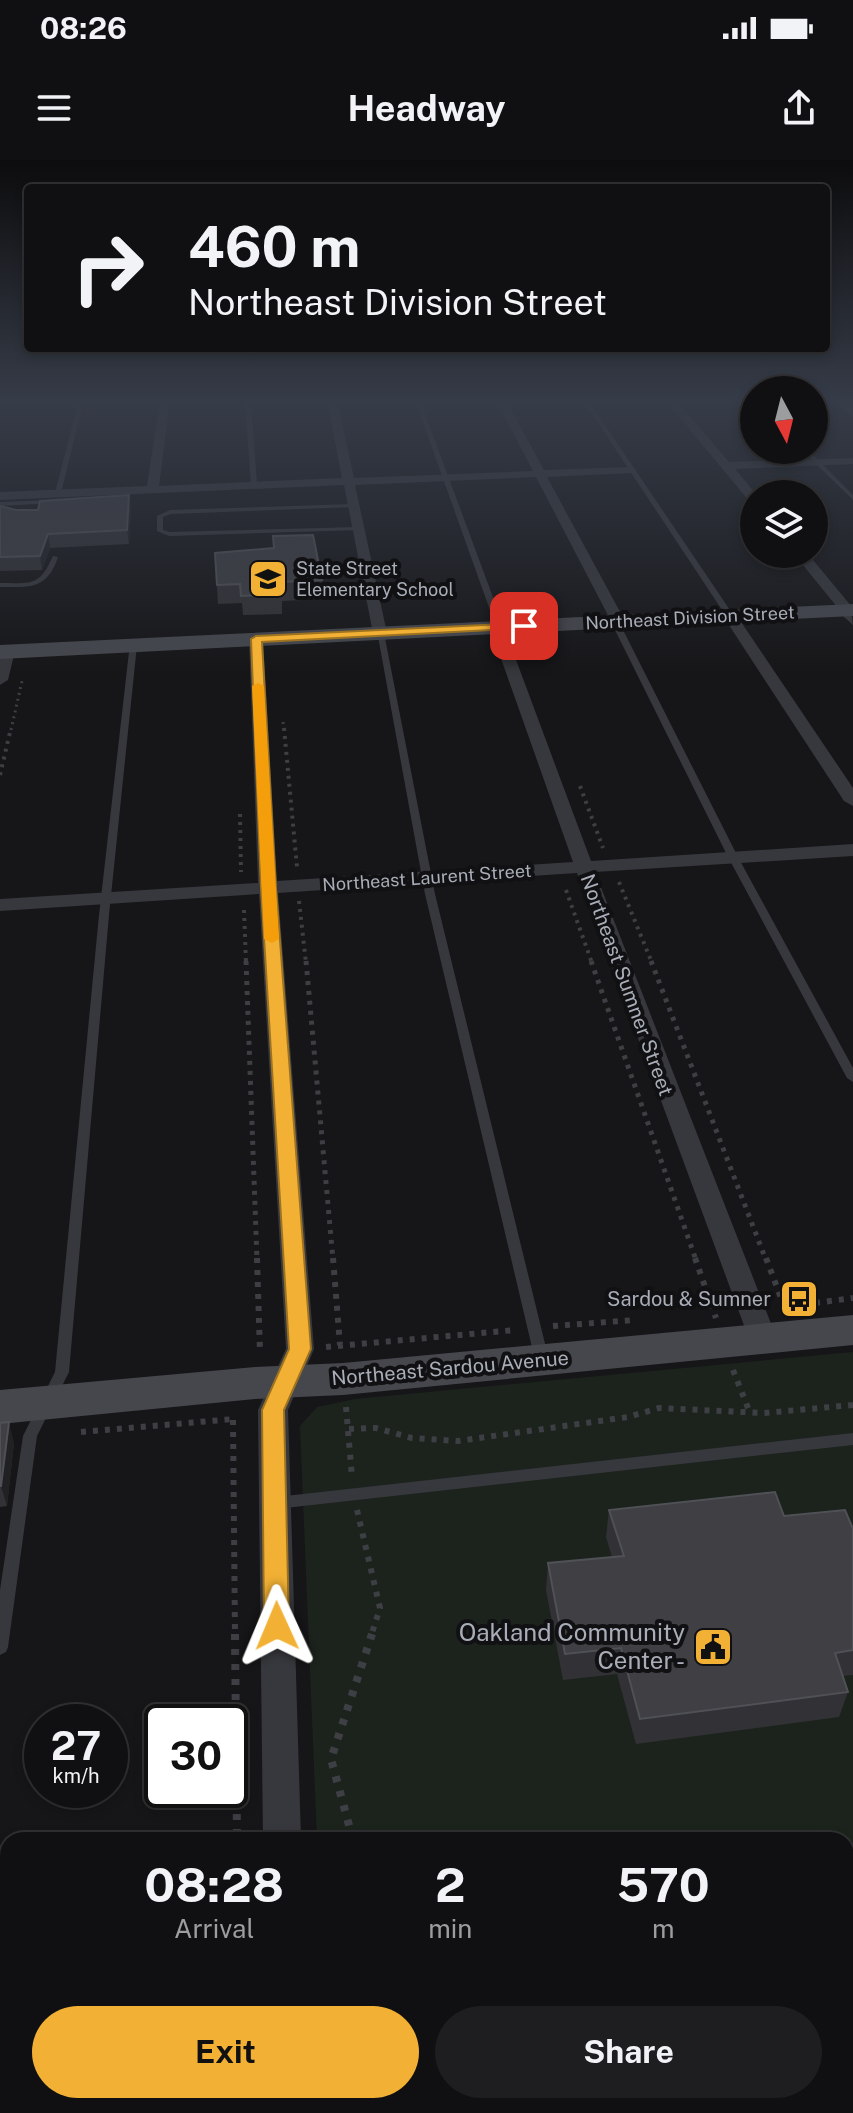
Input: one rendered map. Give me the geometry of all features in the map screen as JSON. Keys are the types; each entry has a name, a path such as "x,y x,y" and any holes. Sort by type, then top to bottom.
{"street":[{"path":"0,496 113,491"},
{"path":"347,491 346,506 357,528 380,633"},
{"path":"546,491 618,621"},
{"path":"813,568 851,614"},
{"name":"Northeast Division Street","path":"4,652 618,621 851,614"},
{"path":"730,616 853,801"},
{"name":"Northeast Sumner Street","path":"500,627 499,633 583,867 694,1167 739,1320"},
{"path":"256,639 268,888 282,1361 273,1410 282,1832"},
{"path":"0,680 4,652"},
{"name":"Northeast Laurent Street","path":"0,905 853,850"},
{"name":"Northeast Sardou Avenue","path":"0,1407 48,1402 282,1361 343,1379 538,1344 739,1320 853,1330"}],"lane":[{"path":"0,504 97,499 112,496 117,491"},
{"path":"449,491 500,627"},
{"path":"645,491 730,616"},
{"path":"346,506 170,512 160,516 160,531 169,534 357,528"},
{"path":"0,585 28,584 48,578 55,557"},
{"path":"618,621 618,628 733,857 853,1078"},
{"path":"380,633 426,878 538,1344"},
{"path":"0,1647 30,1436 62,1372 133,645"},
{"path":"273,1503 853,1439"}],"path":[{"path":"0,775 25,669"},
{"path":"283,717 299,886"},
{"path":"579,783 676,1023 739,1320 750,1413"},
{"path":"240,810 242,890 282,1361"},
{"path":"559,869 739,1320"},
{"path":"739,1320 853,1298"},
{"path":"246,1354 282,1361 538,1344 640,1319"},
{"path":"349,1429 376,1428 412,1438 458,1441 628,1417 645,1409 668,1405 750,1413 853,1405"},
{"path":"233,1420 237,1832"}],"shaded area":[{"path":"853,1352 853,1832 317,1832 300,1426 317,1407 355,1399"}],"building":[{"path":"129,495 127,530 48,534 40,556 0,557 0,506 38,510 40,501"},
{"path":"313,535 322,580 279,582 281,594 241,596 240,584 217,585 215,553 274,548 273,536"},
{"path":"9,1422 1,1486 0,1486 0,1423"},
{"path":"775,1492 784,1516 845,1510 853,1529 853,1650 835,1653 848,1692 640,1719 621,1648 565,1654 548,1563 624,1556 609,1510"}],"slow traffic":[{"path":"258,686 272,939"}],"place":[{"name":"State Street Elementary School","path":"268,579"},
{"name":"Sardou & Sumner","path":"799,1299"},
{"name":"Oakland Community Center -","path":"713,1647"}],"route":[{"path":"277,1626 273,1410 300,1349 268,888 256,639 524,626"}]}
